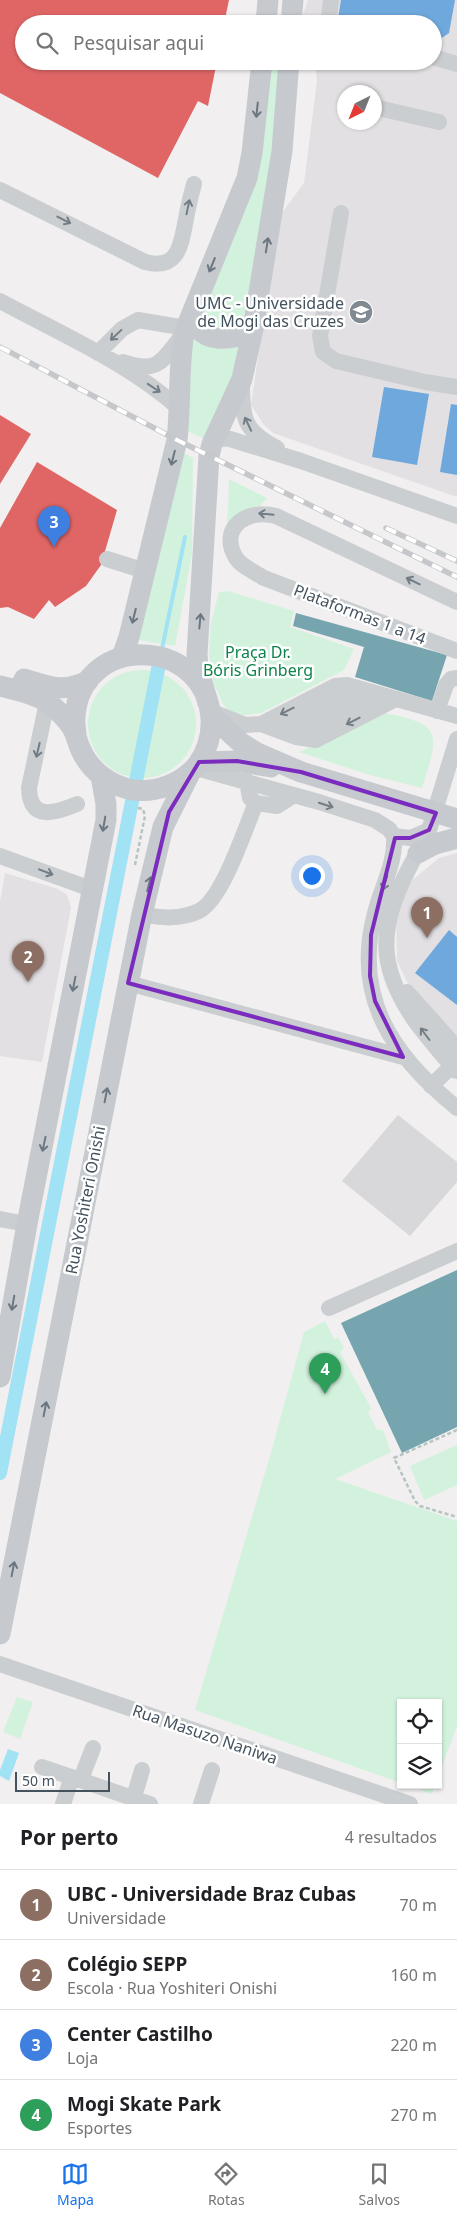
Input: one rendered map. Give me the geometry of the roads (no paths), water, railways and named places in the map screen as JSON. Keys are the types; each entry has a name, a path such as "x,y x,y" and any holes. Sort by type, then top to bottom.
{"main road":[{"path":"267,15 268,0"},
{"path":"292,15 293,0"},
{"path":"122,657 177,440 181,410 180,356 187,325 247,178 252,153 261,70"},
{"path":"288,70 282,151 253,329 242,379 212,444 197,654 198,668 210,710 212,727 208,745 195,768 174,784 156,790 134,790 118,786 102,776 88,763 80,750 76,736 75,716 79,697 88,680 102,667 122,657 145,653 167,658 187,669 202,686 210,710 241,743 257,753 301,772 432,821 457,819"},
{"path":"187,325 194,323 199,330 209,336 220,338 240,337 253,329"},
{"path":"0,672 51,688 67,689 88,680"},
{"path":"0,686 31,695 46,702 62,716 76,736"},
{"path":"195,768 237,761 301,772"},
{"name":"Rua Yoshiteri Onishi","path":"0,1634 142,914 163,827 195,768"},
{"path":"0,1377 27,1224 106,820 102,776"},
{"path":"418,853 435,844 457,838"}],"street":[{"path":"330,15 332,0"},
{"path":"442,60 457,64"},
{"path":"382,109 440,122"},
{"path":"0,190 145,262 160,265 171,260 180,248 194,184"},
{"path":"341,213 320,336 323,352 336,361 425,382 457,387"},
{"path":"0,301 98,353 154,388 181,410"},
{"path":"98,353 122,329 138,320 187,325"},
{"path":"98,353 147,368 160,362 187,325"},
{"path":"242,379 242,406 250,430 264,442 301,461"},
{"path":"212,444 222,438 230,439 301,461 457,516"},
{"name":"Plataformas 1 a 14","path":"457,602 276,516 264,513 251,514 242,519 235,528 231,539 231,547 236,559 264,578 457,650"},
{"path":"107,559 145,572"},
{"path":"438,711 446,685 451,679 457,678"},
{"path":"210,710 245,725 261,724 335,686 351,686 457,716"},
{"path":"277,730 351,686"},
{"path":"296,738 374,693"},
{"path":"261,724 296,738 316,740 396,699"},
{"path":"46,702 29,788 29,800 33,806 42,812 61,811 78,804"},
{"path":"436,1091 456,1068 422,1030 400,998 388,970 386,943 390,919 401,884 418,853 432,821 457,739"},
{"path":"195,768 247,781 374,820 389,829 394,836 392,858 374,914 370,951 370,976 374,1001 388,1034 403,1057 436,1091 457,1108"},
{"path":"247,781 250,798 256,803 277,806 294,795"},
{"path":"142,914 167,919 199,911 215,896 226,875 256,803"},
{"path":"394,836 410,838 432,821"},
{"path":"0,856 91,889"},
{"path":"388,970 457,1048"},
{"path":"128,982 403,1057"},
{"path":"0,1219 27,1224"},
{"path":"329,1308 457,1251"},
{"name":"Rua Masuzo Naniwa","path":"0,1664 410,1804"},
{"path":"63,1804 93,1748"},
{"path":"42,1766 133,1801 150,1804"},
{"path":"133,1801 142,1770"},
{"path":"201,1804 212,1770"}],"water":[{"path":"8,1749 19,1753 9,1781 0,1776 0,1770"}],"waterway":[{"path":"162,649 185,537"},
{"path":"0,1473 159,664"}],"railway":[{"path":"0,347 177,440 457,577"},
{"path":"386,528 457,561"}],"place":[{"name":"UMC - Universidade de Mogi das Cruzes","path":"361,312"},
{"name":"Center Castilho","path":"54,547"},
{"name":"UBC - Universidade Braz Cubas","path":"427,938"},
{"name":"Colégio SEPP","path":"28,982"},
{"name":"Mogi Skate Park","path":"325,1394"}],"park label":[{"name":"Praça Dr. Bóris Grinberg","path":"258,661"}]}
